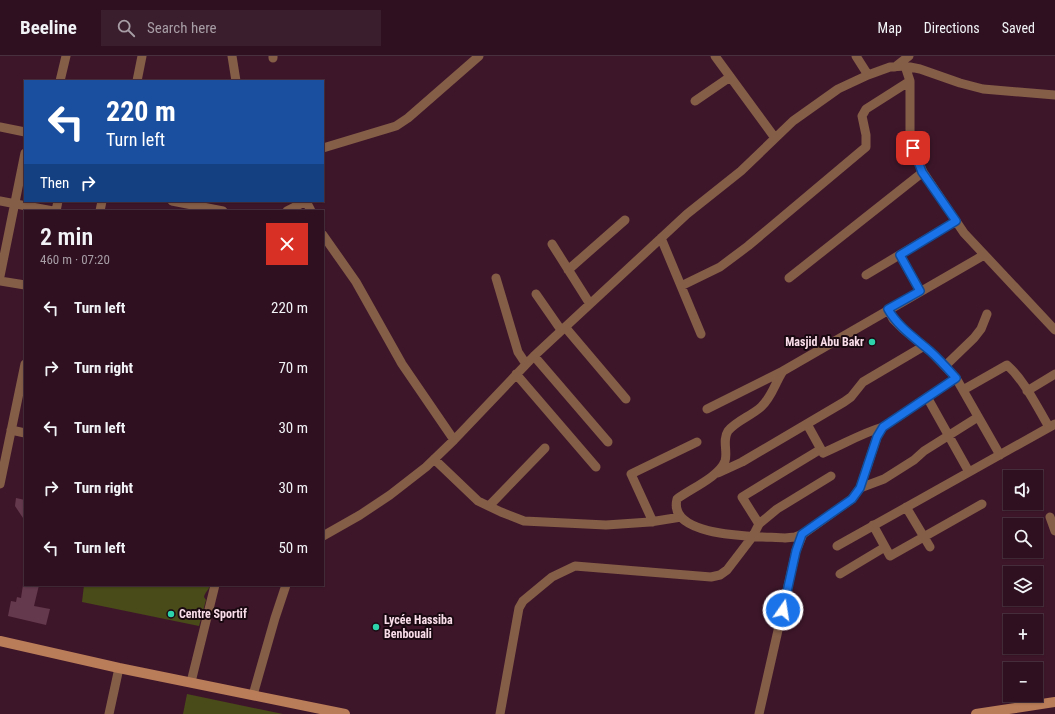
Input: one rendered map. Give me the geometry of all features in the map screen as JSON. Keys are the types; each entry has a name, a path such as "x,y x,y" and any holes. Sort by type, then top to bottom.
{"street":[{"path":"60,80 66,56"},
{"path":"136,80 142,56"},
{"path":"232,56 236,80"},
{"path":"324,148 396,126 408,118 479,56"},
{"path":"715,56 775,138"},
{"path":"856,56 868,75"},
{"path":"895,67 909,56"},
{"path":"905,66 910,81 910,135 922,172 964,232 1055,330"},
{"path":"324,535 360,516 390,495 434,459 534,356 687,214 741,171 793,121 816,103 838,89 868,75 895,67 905,66 920,69 960,83 983,89 1055,95"},
{"path":"695,101 730,76"},
{"path":"682,286 720,267 748,246 866,147 866,135 862,116 866,109 910,81"},
{"path":"0,127 24,132"},
{"path":"0,276 24,158"},
{"path":"789,278 922,172"},
{"path":"0,201 48,210"},
{"path":"177,202 218,210"},
{"path":"290,210 304,202"},
{"path":"568,270 625,220"},
{"path":"866,275 956,221"},
{"path":"324,236 356,282 402,364 454,440"},
{"path":"661,238 701,334"},
{"path":"552,244 590,304"},
{"path":"900,255 920,291"},
{"path":"707,409 783,371 888,309 984,255"},
{"path":"496,278 518,352 526,364"},
{"path":"0,281 24,285"},
{"path":"536,294 563,329 626,399"},
{"path":"888,309 893,319 924,346 956,378 1000,455"},
{"path":"945,366 981,330 987,314"},
{"path":"883,427 877,437 860,488 852,499 802,534 795,537 785,538 713,533 692,526 678,514 676,506 677,500 710,478 742,462 844,402 851,397 863,382 924,346"},
{"path":"534,356 608,442"},
{"path":"837,546 1052,426 1013,370 1007,365 963,390"},
{"path":"710,478 721,468 725,460 725,438 729,431 759,409 767,401 783,371"},
{"path":"0,484 4,449 11,430 24,373"},
{"path":"516,374 596,467"},
{"path":"1027,391 1055,374"},
{"path":"806,424 823,453 865,432 883,427 956,378"},
{"path":"927,397 969,472"},
{"path":"860,488 884,478 914,460 924,451 978,417"},
{"path":"11,430 24,433"},
{"path":"653,522 631,474 697,442"},
{"path":"489,506 546,448"},
{"path":"759,524 742,497 821,449"},
{"path":"434,459 478,501 501,512 524,520 606,525 653,522 681,518"},
{"path":"500,714 519,608 524,601 552,577 575,566 711,577 720,575 727,570 753,536 759,524 777,509 831,476"},
{"path":"873,526 890,556 982,504"},
{"path":"906,507 930,547"},
{"path":"1050,517 1055,531"},
{"path":"759,714 796,551 802,534"},
{"path":"840,574 885,547"},
{"path":"191,682 215,586"},
{"path":"253,695 286,586"},
{"path":"0,641 119,668 345,714"},
{"path":"109,714 119,668"},
{"path":"976,714 1055,702"}],"shaded area":[{"name":"Centre Sportif","path":"84,586 210,586 204,597 206,600 199,626 82,602"},
{"path":"187,694 283,714 183,714"}],"building":[{"path":"16,498 24,500 24,520 15,506"},
{"path":"23,585 39,586 34,606 50,609 46,625 8,616 11,601 16,602 17,597 21,598"}],"place":[{"name":"Masjid Abu Bakr","path":"872,342"},
{"name":"Centre Sportif","path":"171,614"},
{"name":"Lycée Hassiba Benbouali","path":"376,627"}],"route":[{"path":"783,610 796,551 802,534 852,499 856,494 860,488 877,437 883,427 956,378 930,351 893,319 888,309 920,291 900,255 956,221 922,172 913,148"}]}
